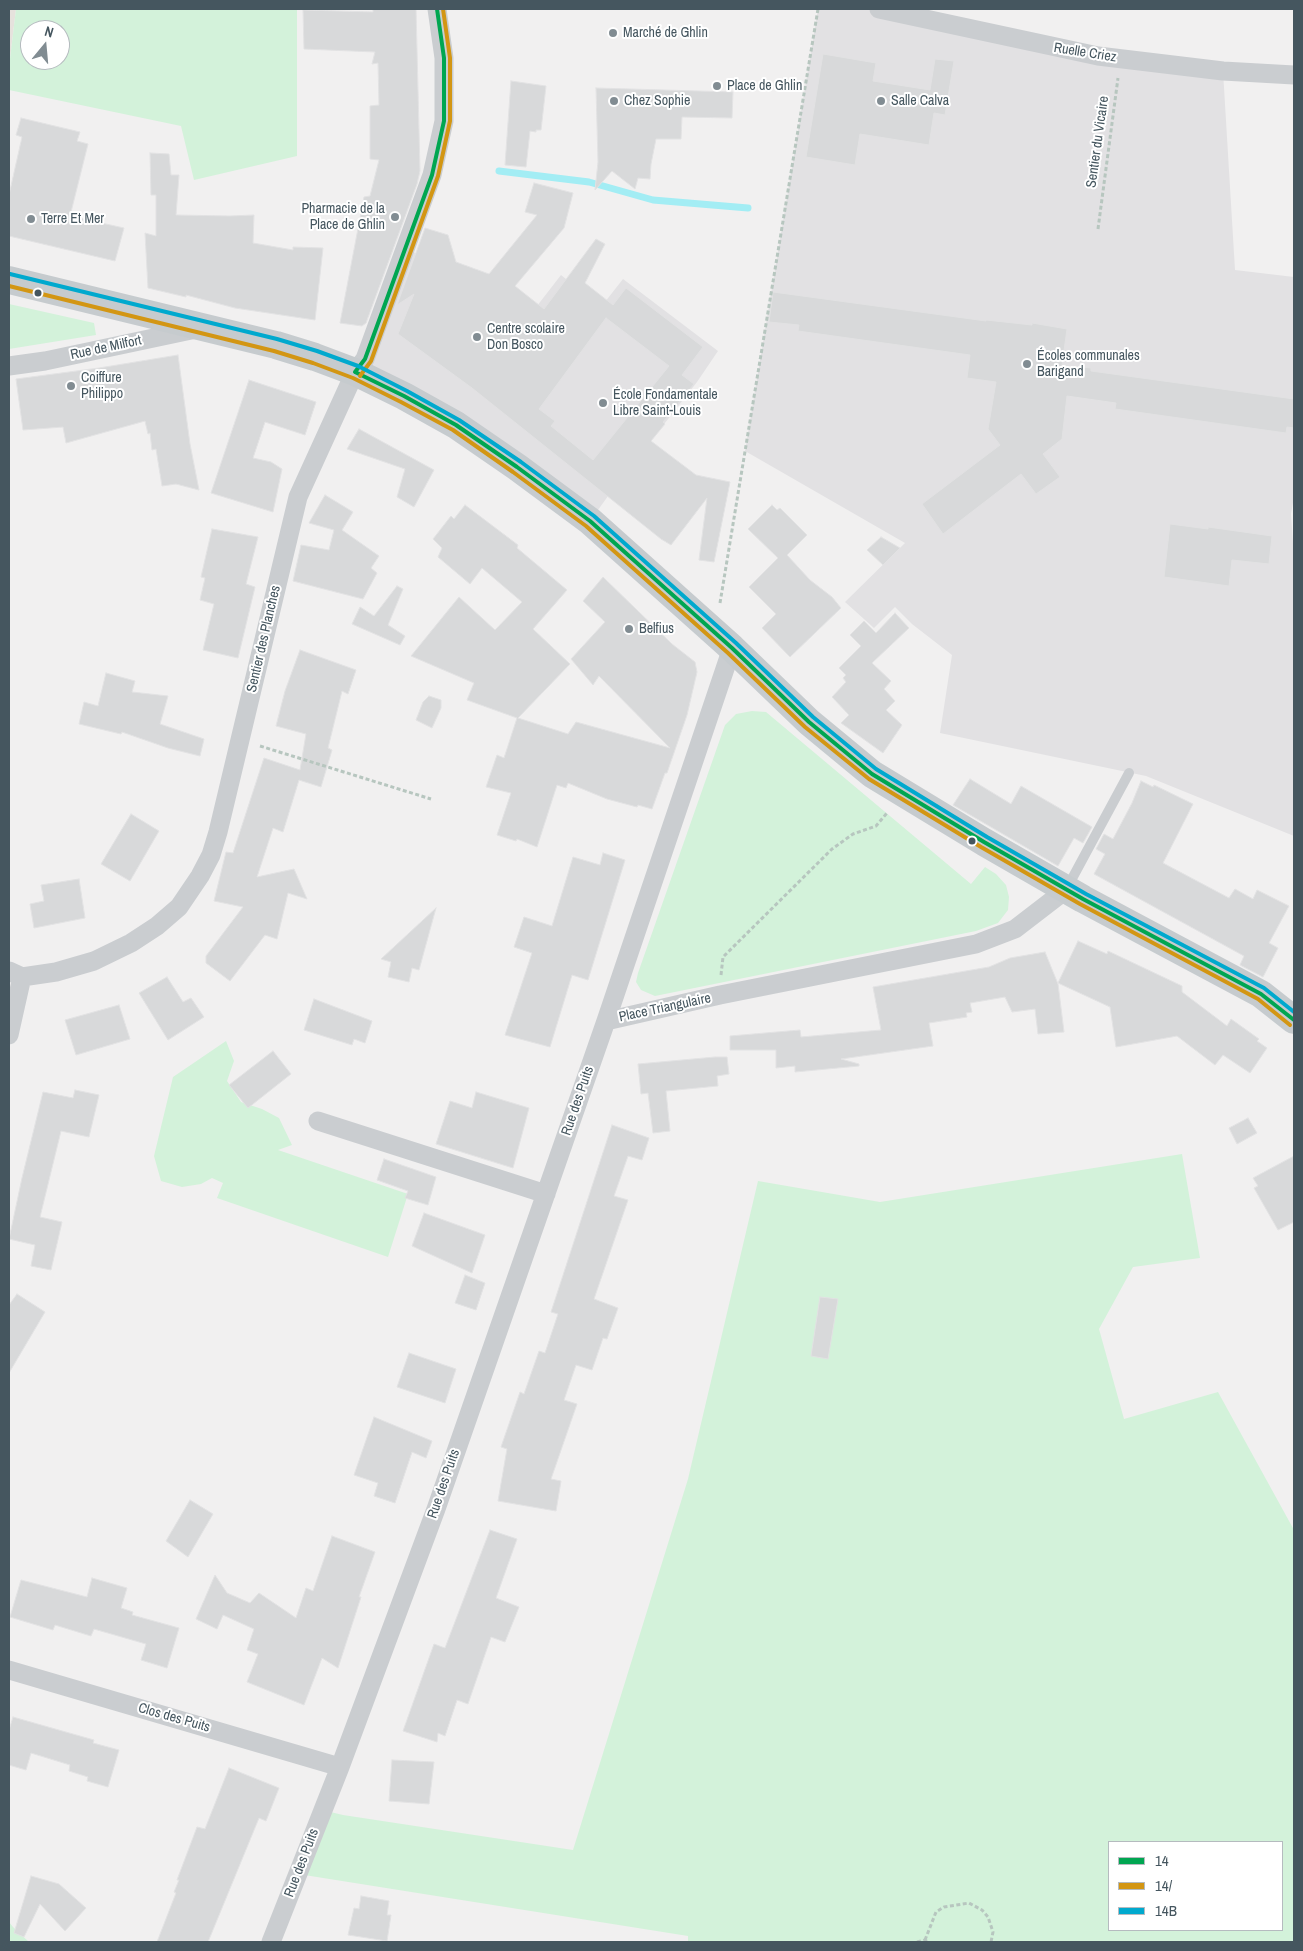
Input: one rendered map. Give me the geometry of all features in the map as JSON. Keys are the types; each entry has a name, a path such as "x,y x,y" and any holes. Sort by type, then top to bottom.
{"main road":[{"path":"9,280 316,357 355,372 404,396 456,425 517,466 590,521 723,641 809,722 872,774 984,842 1067,889 1261,994 1294,1020"}],"street":[{"path":"355,372 365,359 432,175 444,120 444,58 437,9"},
{"name":"Ruelle Criez","path":"879,9 1066,51 1223,71 1294,75"},
{"name":"Rue de Milfort","path":"9,366 45,361 202,328"},
{"name":"Sentier des Planches","path":"16,974 56,972 94,961 131,943 157,926 179,907 211,855 298,497 355,372"},
{"name":"Place Triangulaire","path":"723,641 606,1021 976,944 1015,929 1067,889"},
{"path":"9,1034 16,974"},
{"name":"Rue des Puits","path":"271,1942 340,1767 436,1509 606,1021"},
{"path":"318,1120 546,1194"},
{"name":"Clos des Puits","path":"9,1670 340,1767"}],"lane":[{"path":"1067,889 1129,773"}],"path":[{"path":"723,641 818,9"},
{"name":"Sentier du Vicaire","path":"1098,229 1120,59"},
{"path":"240,740 431,799"},
{"path":"720,996 722,957 832,848 853,834 876,826 904,794"},
{"path":"917,1942 926,1941 936,1912 944,1907 969,1903 982,1910 988,1917 993,1932 991,1942"}],"shaded area":[{"path":"9,9 16,9 9,67"},
{"name":"Écoles communales Barigand","path":"818,9 879,9 1223,71 1235,270 1294,277 1294,497 1291,514 1294,558 1294,836 1146,776 940,733 952,655 912,624 895,607 874,628 845,602 905,543 745,451"},
{"path":"406,248 530,315 561,275 601,307 623,279 718,351 697,382 590,521 404,396 365,359"}],"green space":[{"path":"16,9 297,9 297,156 194,180 181,126 9,90 9,67"},
{"path":"9,304 94,323 96,335 9,349"},
{"path":"752,711 766,712 971,884 985,867 996,874 1006,885 1009,897 1008,910 998,923 976,931 655,996 641,990 636,982 638,973 725,725 736,714"},
{"path":"226,1041 234,1061 227,1081 241,1102 262,1109 279,1118 292,1145 278,1150 408,1194 388,1257 217,1198 223,1183 212,1178 201,1184 182,1187 161,1181 154,1156 173,1077"},
{"path":"1182,1154 1200,1258 1133,1267 1099,1329 1124,1419 1218,1392 1294,1530 1294,1942 688,1942 688,1936 298,1874 322,1810 343,1815 573,1850 688,1479 758,1181 880,1202"},
{"path":"9,1922 13,1927 29,1942 9,1942"}],"building":[{"path":"373,9 416,9 420,171 417,184 366,323 362,326 340,323 364,197 370,196 379,160 370,159 370,106 379,105 378,63 372,64 375,52 304,49 303,10 373,12"},
{"name":"Salle Calva","path":"823,54 876,63 873,81 930,90 935,59 954,61 945,115 934,113 929,145 860,134 855,165 806,157"},
{"path":"511,81 546,86 541,130 536,130 536,132 530,131 526,167 505,165"},
{"path":"596,88 733,92 732,118 682,117 681,139 656,139 650,179 638,178 635,189 612,171 595,190 598,162"},
{"path":"21,118 80,132 77,141 88,144 70,216 124,228 115,261 9,236 9,195 22,137 16,135"},
{"path":"150,153 169,154 171,175 179,175 176,215 254,215 253,243 293,250 293,247 323,248 315,320 235,308 186,295 186,297 148,288 145,233 156,236 156,195 151,195"},
{"path":"534,183 573,193 564,228 515,286 544,309 596,239 605,244 585,283 613,305 626,288 703,347 682,375 694,384 663,422 665,424 651,441 696,475 730,482 714,562 699,560 707,498 671,545 472,388 398,334 414,294 397,305 425,228 448,235 456,262 489,274 537,215 525,212","holes":["606,318 669,366 593,460 551,426 555,421 539,409"]},
{"path":"773,292 986,321 1032,325 1032,323 1067,329 1062,365 1091,368 1091,371 1294,399 1294,428 1287,427 1286,433 1115,409 1116,403 1067,396 1062,439 1043,454 1060,477 1036,494 1021,474 943,534 922,504 1000,445 988,429 996,382 967,378 970,355 798,331 799,325 769,322"},
{"path":"178,355 190,444 199,490 176,484 162,486 156,449 152,450 150,433 148,434 145,421 66,443 63,427 23,430 16,379"},
{"path":"249,380 316,402 305,435 265,422 253,458 271,462 282,469 273,512 211,493"},
{"path":"359,429 434,470 414,507 397,497 405,469 347,449"},
{"path":"325,495 353,512 342,530 379,556 371,568 377,573 363,599 293,581 301,545 329,550 334,530 309,523"},
{"path":"465,505 518,545 517,548 567,590 533,629 570,664 518,718 568,734 576,722 670,748 599,676 593,685 571,659 605,622 583,601 603,577 672,644 695,662 697,672 687,715 652,809 607,799 568,783 566,788 557,785 537,847 517,839 516,841 497,835 511,793 486,787 497,755 504,758 517,718 467,700 474,683 411,656 459,597 495,630 522,602 482,568 470,584 438,557 442,548 433,539 451,516 454,519"},
{"path":"772,505 777,510 780,508 807,535 787,555 810,580 832,597 841,608 790,657 762,628 776,614 749,587 778,558 748,529"},
{"path":"1170,524 1272,536 1269,564 1232,560 1229,586 1164,577"},
{"path":"212,529 258,537 246,584 255,587 238,658 203,650 214,604 200,600 205,578 201,577"},
{"path":"881,537 900,548 883,565 867,550"},
{"path":"397,586 403,589 388,625 405,636 400,645 352,624 360,607 374,616"},
{"path":"895,613 909,628 872,663 891,681 884,689 895,701 886,710 902,725 883,753 841,723 849,715 832,697 846,682 843,678 846,675 839,668 861,646 850,635 864,621 876,633"},
{"path":"300,650 356,670 348,694 342,691 328,748 332,750 321,787 299,780 283,832 273,828 257,877 294,869 307,899 288,893 277,939 265,935 230,981 206,963 206,956 243,907 214,901 226,852 233,853 264,758 300,770 306,734 276,726 285,691"},
{"path":"106,673 135,681 132,692 168,696 160,724 204,739 200,756 168,748 122,732 121,734 79,724 84,702 98,706"},
{"path":"429,696 441,700 441,708 432,728 416,720 423,702"},
{"path":"970,779 1011,804 1021,786 1092,827 1083,843 1074,838 1058,866 953,805"},
{"path":"1141,781 1153,787 1154,785 1193,804 1163,863 1229,898 1235,889 1253,899 1257,890 1289,906 1269,943 1278,948 1263,977 1240,965 1244,956 1094,874 1105,854 1096,849 1104,834 1113,839"},
{"path":"131,814 159,831 130,881 101,864"},
{"path":"603,853 625,860 588,980 572,975 550,1047 505,1035 532,953 514,947 524,917 552,926 573,857 600,865"},
{"path":"79,879 85,918 34,928 30,904 44,901 41,885"},
{"path":"436,908 419,970 412,968 409,982 388,977 391,962 381,959"},
{"path":"1078,941 1107,954 1108,951 1182,986 1182,992 1227,1026 1231,1019 1259,1039 1257,1041 1267,1048 1250,1073 1223,1055 1215,1065 1177,1036 1116,1047 1110,1007 1058,983"},
{"path":"1045,952 1058,984 1064,1032 1038,1034 1035,1009 1012,1012 1005,997 970,1003 972,1012 966,1013 967,1017 929,1023 933,1046 841,1059 859,1064 859,1066 795,1072 795,1066 776,1068 776,1050 730,1050 730,1036 800,1030 801,1037 881,1030 873,987 989,967 1010,958"},
{"path":"167,977 183,1002 191,998 204,1017 168,1040 139,993"},
{"path":"314,999 372,1021 365,1043 354,1039 352,1045 304,1030"},
{"path":"119,1005 130,1039 76,1055 65,1020"},
{"path":"273,1051 291,1074 248,1108 229,1085"},
{"path":"727,1057 729,1074 717,1076 718,1086 666,1091 670,1131 653,1133 648,1093 641,1094 638,1064"},
{"path":"75,1090 99,1095 89,1137 61,1131 40,1217 62,1222 51,1270 31,1266 35,1245 9,1239 43,1092 73,1098"},
{"path":"476,1092 529,1108 513,1168 436,1144 450,1101 472,1108"},
{"path":"1248,1118 1257,1133 1237,1144 1229,1128"},
{"path":"612,1125 649,1138 642,1160 628,1156 614,1196 628,1200 594,1299 618,1308 607,1339 603,1338 592,1370 576,1365 564,1400 577,1404 551,1479 561,1481 556,1511 498,1501 507,1449 501,1447 520,1392 524,1394 539,1351 545,1353 558,1314 551,1312"},
{"path":"1294,1156 1294,1222 1278,1230 1254,1188 1258,1186 1253,1178"},
{"path":"384,1159 436,1177 428,1205 405,1198 408,1191 377,1180"},
{"path":"424,1213 485,1235 472,1273 412,1246"},
{"path":"465,1275 485,1283 476,1310 455,1303"},
{"path":"17,1294 45,1312 9,1373 9,1305"},
{"path":"820,1297 838,1299 828,1359 811,1356"},
{"path":"409,1353 456,1369 445,1403 397,1387"},
{"path":"374,1417 432,1441 426,1458 412,1452 395,1503 374,1496 378,1483 354,1475"},
{"path":"190,1500 213,1514 188,1557 166,1541"},
{"path":"490,1530 517,1539 496,1598 519,1607 505,1642 491,1637 468,1704 457,1700 445,1736 438,1733 437,1742 403,1731 434,1644 445,1648"},
{"path":"332,1536 375,1552 359,1597 361,1597 338,1668 322,1658 304,1705 247,1682 258,1654 247,1650 254,1629 223,1615 217,1629 196,1619 215,1575 227,1593 250,1603 259,1593 296,1618 306,1588 313,1591"},
{"path":"92,1578 127,1588 121,1608 133,1612 132,1615 179,1628 167,1668 141,1660 146,1644 94,1629 91,1636 55,1625 53,1630 10,1617 21,1580 87,1597"},
{"path":"13,1717 94,1740 93,1743 119,1750 108,1787 87,1781 88,1777 69,1771 70,1765 31,1753 26,1770 9,1765 9,1730"},
{"path":"392,1760 434,1762 429,1804 389,1801"},
{"path":"229,1768 279,1788 266,1821 259,1818 208,1942 157,1942 176,1893 174,1892 179,1880 177,1880 197,1827 205,1829"},
{"path":"31,1876 59,1884 86,1908 65,1931 40,1904 24,1937 14,1933"},
{"path":"361,1896 389,1901 387,1915 391,1915 387,1941 348,1935 354,1908 359,1909"}],"waterway":[{"path":"499,171 589,182 653,200 748,208"}],"transit line":[{"name":"14","path":"355,372 365,359 432,175 444,121 444,58 437,9"},
{"name":"14/","path":"360,376 371,361 438,176 450,121 450,58 443,9"},
{"name":"14B","path":"10,274 277,339 317,351 358,366 459,420 521,462 594,516 736,643 813,717 876,769 987,837 1086,894 1264,988 1294,1012"},
{"name":"14/","path":"9,286 274,351 313,363 353,378 453,430 586,526 728,653 805,727 869,779 1080,904 1258,999 1290,1025"},
{"name":"14","path":"355,372 404,396 456,425 590,521 732,648 809,722 872,774 1083,899 1261,994 1294,1020"}],"place":[{"name":"Marché de Ghlin","path":"613,33"},
{"name":"Place de Ghlin","path":"717,86"},
{"name":"Chez Sophie","path":"614,101"},
{"name":"Salle Calva","path":"881,101"},
{"name":"Pharmacie de la Place de Ghlin","path":"395,217"},
{"name":"Terre Et Mer","path":"31,219"},
{"name":"Centre scolaire Don Bosco","path":"477,337"},
{"name":"Écoles communales Barigand","path":"1027,364"},
{"name":"Coiffure Philippo","path":"71,386"},
{"name":"École Fondamentale Libre Saint-Louis","path":"603,403"},
{"name":"Belfius","path":"629,629"}]}
